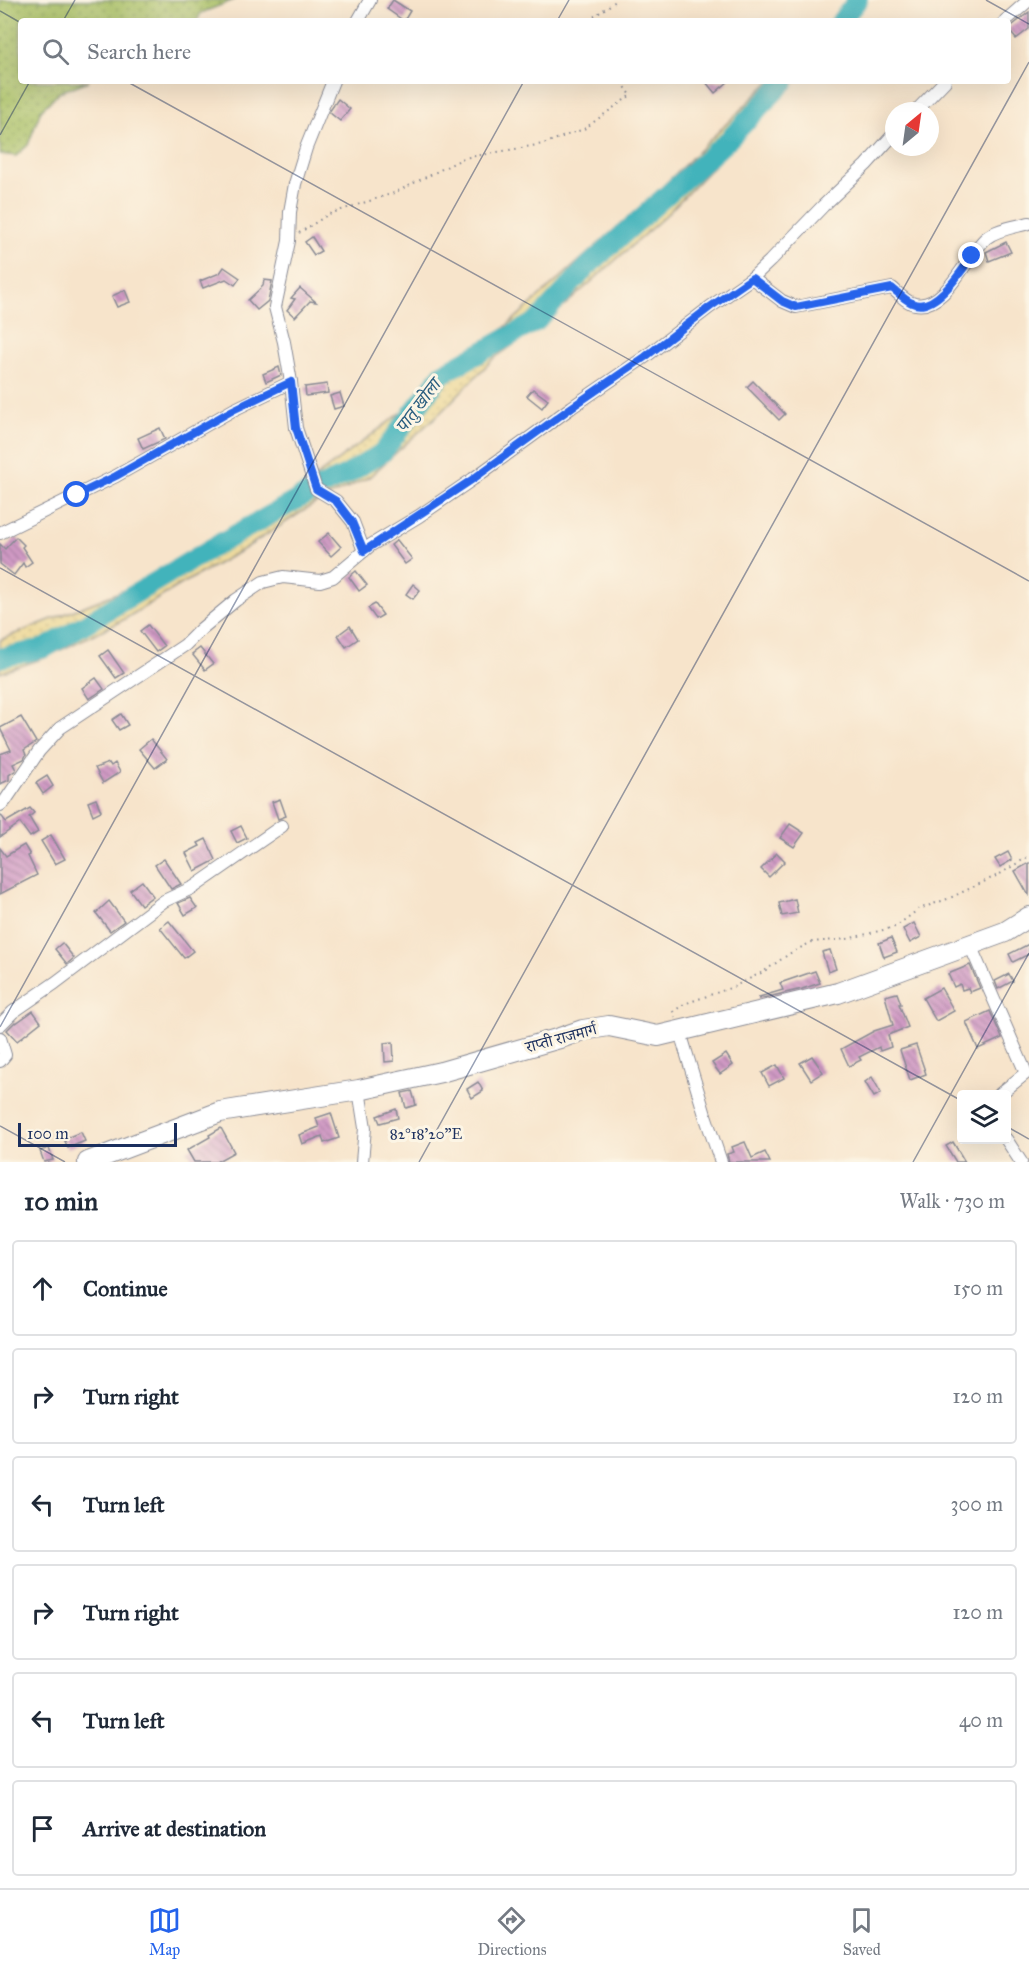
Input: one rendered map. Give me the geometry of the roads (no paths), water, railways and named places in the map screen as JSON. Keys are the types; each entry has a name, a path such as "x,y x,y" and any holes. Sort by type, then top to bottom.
{"main road":[{"name":"राप्ती राजमार्ग","path":"88,1162 220,1112 359,1090 441,1072 583,1030 609,1026 658,1036 838,993 1005,932 1029,917"}],"street":[{"path":"360,18 370,0"},
{"path":"1008,18 1029,0"},
{"path":"332,84 306,148 295,184 285,268 275,307 291,382 296,428 316,489 336,501 352,522 364,551"},
{"path":"925,102 942,84"},
{"path":"0,805 39,751 60,728 185,645 201,628 236,600 263,582 283,577 320,581 333,578 364,551 473,479 752,278 885,144"},
{"path":"752,278 782,301 796,307 892,288 913,304 928,304 947,288 985,239 994,233 1029,223"},
{"path":"0,533 116,476 233,410 291,382"},
{"path":"0,1026 13,1012 164,901 194,887 282,826"},
{"path":"970,945 1026,1073 1006,1090"},
{"path":"680,1032 721,1162"},
{"path":"0,1038 5,1055 0,1061"},
{"path":"359,1090 365,1128 362,1162"},
{"path":"1009,1144 1021,1162"}],"waterway":[{"name":"पातु खोला","path":"843,18 858,0"},
{"name":"पातु खोला","path":"0,658 45,648 210,549 316,489 348,474 383,452 442,374 537,321 588,266 728,140 782,84"}]}
